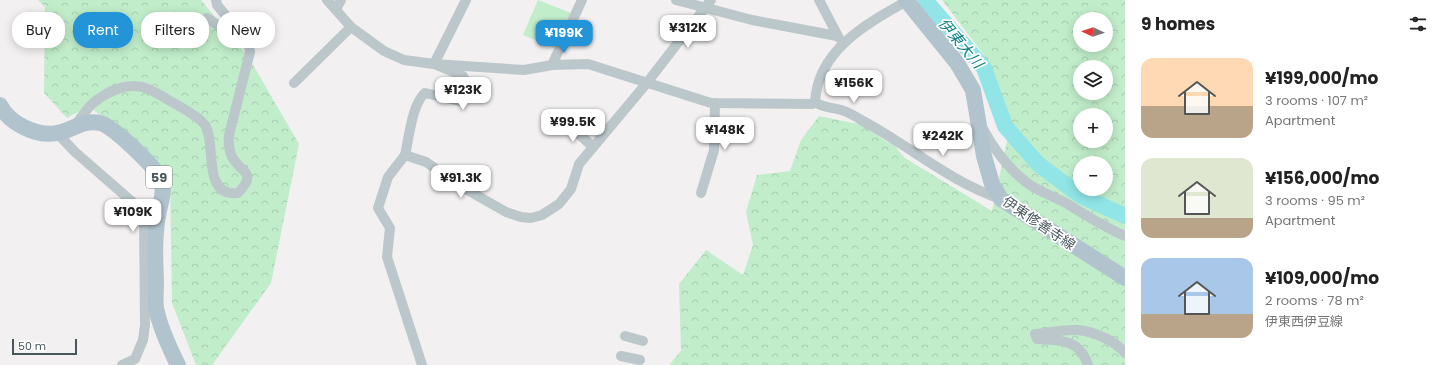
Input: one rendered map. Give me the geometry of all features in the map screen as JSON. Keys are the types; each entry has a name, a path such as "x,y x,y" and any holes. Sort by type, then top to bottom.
{"main road":[{"name":"伊東修善寺線","path":"907,0 957,63 973,90 984,156 992,184 1001,199 1125,278"},
{"name":"59","path":"0,105 8,116 22,126 38,132 57,133 91,122 109,126 120,135 160,178 163,192 156,224 156,308 162,329 178,365"}],"street":[{"path":"75,126 92,104 119,88 132,85 148,89 180,106 204,124 210,135 209,146 212,168 217,181 221,189 228,194 238,193 246,184 246,170 232,156 228,140 250,52 248,42 217,5 216,0"},
{"path":"327,0 339,4 351,27 384,51 404,60 434,64 524,70 552,65 588,64 646,84 714,103 807,104 815,102"},
{"path":"434,64 466,0"},
{"path":"552,65 582,0"},
{"path":"676,0 708,4 752,20 839,40"},
{"path":"819,0 839,40"},
{"path":"815,102 816,92 820,80 839,40 907,0"},
{"path":"405,155 426,162 462,186 506,212 521,217 531,218 542,215 559,204 571,189 579,164 646,84 708,4"},
{"path":"209,19 240,39 250,52"},
{"path":"294,83 351,27"},
{"path":"422,365 387,257 390,228 378,208 388,177 405,155 416,105 421,97 425,93 460,101 467,97 469,89 462,76 434,64"},
{"path":"815,102 820,106 842,110 878,129 952,177 980,192 1001,199"},
{"path":"701,193 714,150 714,103"},
{"path":"978,121 995,150 1010,169 1031,185 1065,203 1093,221 1125,236"},
{"path":"567,123 593,147"},
{"path":"57,133 75,152 137,206 144,215 145,325 143,340 135,359 122,365"},
{"path":"1088,365 1085,355 1072,344 1061,340 1037,340 1035,334 1078,330 1119,345 1125,353"},
{"path":"625,336 643,341"},
{"path":"621,356 640,360"}],"green space":[{"path":"38,0 201,0 217,19 217,48 241,48 249,58 299,144 271,283 212,365 196,365 172,303 170,175 89,106 67,118 44,93 45,48 65,48 65,12 45,12 45,7"},
{"path":"538,0 576,15 564,44 557,41 554,48 523,35"},
{"path":"942,0 1125,0 1125,365 669,365 681,351 679,284 706,250 743,275 753,245 746,212 757,175 790,171 801,140 819,116 863,125 887,142 893,144 905,158 992,211 1011,122 984,55"}],"waterway":[{"name":"伊東大川","path":"925,0 984,68 1005,126 1038,164 1081,196 1125,216"}]}
